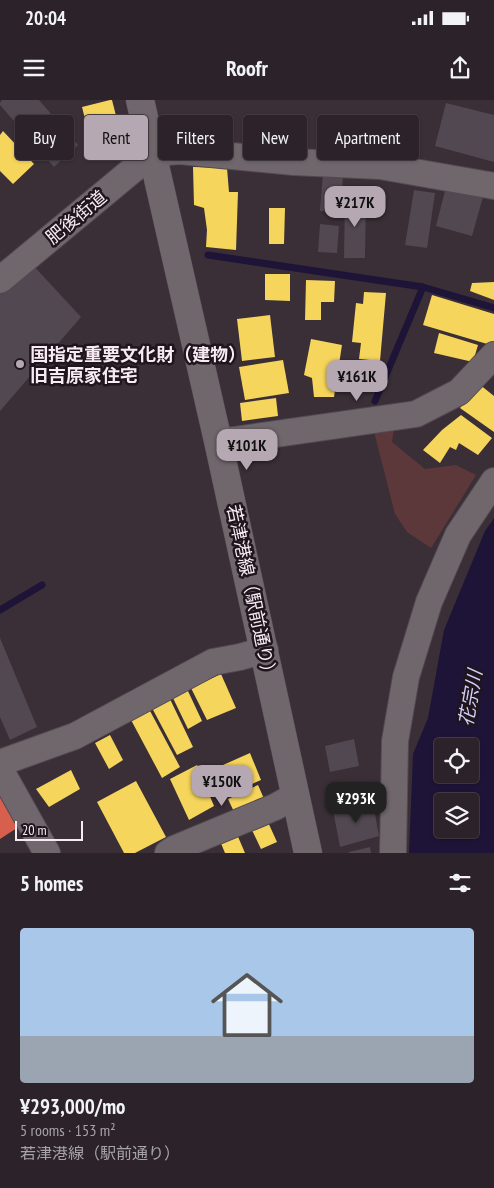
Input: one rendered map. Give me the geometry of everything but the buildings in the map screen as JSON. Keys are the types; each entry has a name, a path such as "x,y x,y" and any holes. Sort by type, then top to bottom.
{"main road":[{"name":"若津港線（駅前通り）","path":"140,100 265,650 308,853"}],"street":[{"path":"153,153 180,151 294,162 380,166 494,186"},
{"name":"肥後街道","path":"0,280 153,153"},
{"path":"218,441 244,439 416,414 459,392 494,355"},
{"path":"393,853 396,741 406,678 429,602 458,535 494,481"},
{"path":"0,763 75,736 213,662 265,650"},
{"path":"0,769 47,853"},
{"path":"168,853 275,808 295,796"}],"shaded area":[{"path":"395,422 392,442 425,469 456,465 476,475 431,548 407,532 395,514 372,424"}],"water":[{"name":"花宗川","path":"494,518 494,853 409,853 413,754 428,718 444,630 485,531"}],"waterway":[{"path":"208,255 423,287 494,308"},
{"path":"375,401 423,287"},
{"path":"0,610 42,585"}],"place":[{"name":"国指定重要文化財（建物） 旧吉原家住宅","path":"20,364"}]}
